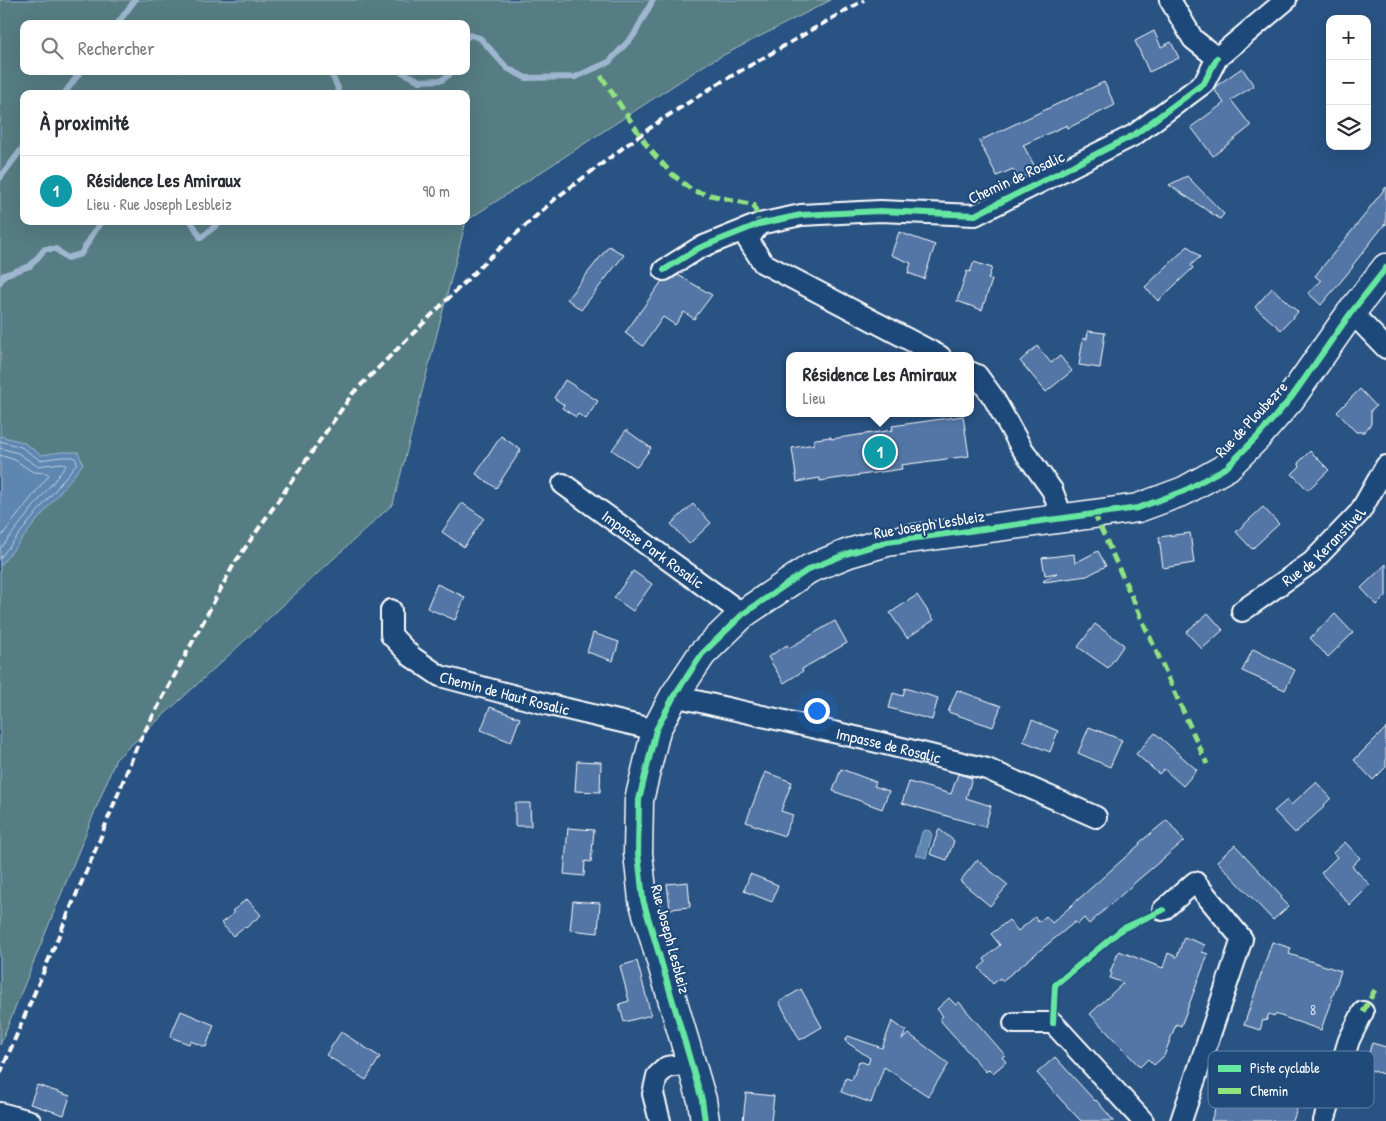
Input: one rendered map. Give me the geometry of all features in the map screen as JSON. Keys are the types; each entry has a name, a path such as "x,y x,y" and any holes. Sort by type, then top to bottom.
{"main road":[{"name":"Rue de Ploubezre","path":"1073,517 1138,508 1184,491 1227,467 1258,436 1291,398 1350,314 1386,268"},
{"name":"Rue Joseph Lesbleiz","path":"705,1121 702,1100 643,900 638,852 639,800 656,730 674,696 702,654 743,614 809,569 849,553 887,542 1073,517"}],"street":[{"path":"1170,0 1193,39 1217,58"},
{"name":"Chemin de Rosalic","path":"664,270 699,248 758,224 801,214 880,211 975,215 1134,135 1204,83 1217,58 1286,0"},
{"path":"758,224 748,240 763,263 932,352"},
{"path":"1350,314 1360,321 1386,348"},
{"path":"974,374 977,375 993,397 1021,448 1052,490 1057,503 1073,517"},
{"name":"Rue de Keranstivel","path":"1242,611 1312,562 1360,512 1386,466"},
{"name":"Impasse Park Rosalic","path":"563,484 743,614"},
{"name":"Chemin de Haut Rosalic","path":"391,610 391,635 412,657 440,676 656,730"},
{"name":"Impasse de Rosalic","path":"674,696 873,740 987,769 1096,817"},
{"path":"1164,910 1195,882 1242,938 1181,1121"},
{"path":"1346,1051 1363,1012"},
{"path":"1014,1023 1053,1023 1143,1121"},
{"path":"660,1121 653,1094 658,1076 667,1067 690,1064"},
{"path":"1324,1121 1328,1108"},
{"path":"0,1113 30,1121"}],"green space":[{"path":"0,0 831,0 708,63 470,218 470,90 20,90 20,225 465,225 393,504 116,759 0,1045"}],"water":[{"path":"0,436 23,442 41,455 78,452 83,464 0,566"},
{"path":"925,830 930,831 932,835 926,858 916,855 922,832"}],"building":[{"path":"1154,31 1161,47 1171,42 1179,58 1149,72 1135,41"},
{"path":"1242,68 1254,86 1231,100 1251,126 1213,156 1191,127 1224,103 1214,89"},
{"path":"1104,82 1115,105 1068,128 1067,125 1023,145 1037,170 1019,179 1013,169 997,176 979,141"},
{"path":"1187,176 1224,214 1220,219 1169,185"},
{"path":"1386,187 1386,225 1321,305 1308,293 1321,281 1315,276"},
{"path":"899,232 935,245 924,279 908,273 911,263 891,255"},
{"path":"609,246 624,255 581,310 567,299"},
{"path":"1188,246 1200,257 1191,265 1193,268 1158,301 1145,287"},
{"path":"974,262 992,268 988,279 992,280 982,310 957,301 967,271 970,272"},
{"path":"678,275 712,295 694,319 684,312 675,325 663,317 643,346 625,333 662,281 670,280"},
{"path":"1272,288 1298,312 1281,330 1255,307"},
{"path":"1088,331 1105,333 1100,368 1079,365 1083,338 1087,339"},
{"path":"1037,346 1051,363 1060,356 1072,371 1046,392 1020,361"},
{"path":"565,380 598,401 586,419 578,414 576,417 562,408 564,405 554,398"},
{"path":"1360,389 1376,406 1371,410 1371,424 1364,432 1356,432 1337,412"},
{"path":"963,417 969,456 901,465 902,469 820,481 820,478 797,482 792,448 814,444 816,439 831,437 831,439 893,430 892,426"},
{"path":"626,430 651,448 637,467 612,450"},
{"path":"501,436 521,450 496,488 476,474"},
{"path":"1310,451 1329,470 1308,490 1292,474 1300,466 1298,463"},
{"path":"462,503 484,518 464,547 442,532"},
{"path":"693,504 711,523 689,544 671,524"},
{"path":"1263,507 1279,524 1252,549 1236,532"},
{"path":"1190,533 1194,563 1163,568 1159,537"},
{"path":"1098,551 1106,566 1087,576 1043,581 1057,573 1045,575 1042,558 1074,554 1075,563"},
{"path":"1386,564 1386,596 1377,605 1361,588"},
{"path":"633,571 652,584 633,611 614,598"},
{"path":"437,584 465,597 455,620 427,608"},
{"path":"917,595 934,620 907,638 890,613"},
{"path":"1208,613 1223,630 1202,649 1186,632"},
{"path":"1335,614 1353,633 1328,657 1310,638"},
{"path":"835,621 847,643 802,669 803,671 784,683 768,657 787,645 789,648"},
{"path":"1095,624 1124,645 1108,668 1078,647"},
{"path":"593,633 619,642 613,661 587,652"},
{"path":"1253,649 1295,670 1285,690 1242,671"},
{"path":"905,688 938,698 932,720 889,708 893,693 903,696"},
{"path":"957,690 1001,706 993,727 948,712"},
{"path":"490,707 520,718 511,742 481,730"},
{"path":"1032,720 1058,731 1050,752 1023,741"},
{"path":"1089,727 1122,740 1110,767 1078,753"},
{"path":"1386,728 1386,767 1373,780 1354,760"},
{"path":"1155,733 1197,770 1183,786 1164,769 1159,774 1136,754"},
{"path":"577,761 601,762 600,792 575,791"},
{"path":"841,769 876,782 874,786 889,791 882,809 833,791"},
{"path":"765,772 792,782 781,811 793,815 784,836 746,822"},
{"path":"958,774 972,778 966,798 991,806 985,827 902,803 909,782 951,794"},
{"path":"1316,782 1331,798 1324,807 1295,833 1274,811 1287,800 1291,805"},
{"path":"515,803 530,803 531,826 515,826"},
{"path":"1167,820 1184,841 1089,924 1084,918 1078,924 1075,922 1002,981 1000,978 993,984 979,968 986,962 984,959 1000,945 991,934 1009,920 1018,931 1035,917 1039,922 1046,916 1052,923 1139,843"},
{"path":"568,828 594,830 591,862 585,861 584,876 564,874"},
{"path":"939,829 954,841 947,860 930,854"},
{"path":"1345,842 1360,858 1352,866 1370,885 1350,905 1321,873 1337,857 1333,853"},
{"path":"1235,845 1289,906 1273,920 1217,861"},
{"path":"977,860 1008,885 990,906 960,881"},
{"path":"750,874 778,885 772,902 744,891"},
{"path":"688,882 690,907 670,909 667,884"},
{"path":"247,899 261,915 233,936 221,923"},
{"path":"573,901 600,903 598,933 570,930"},
{"path":"1184,937 1205,945 1202,952 1208,954 1181,1026 1176,1024 1164,1056 1154,1065 1148,1059 1140,1067 1090,1014 1123,983 1110,978 1112,973 1110,972 1119,951 1163,968 1168,953 1177,957"},
{"path":"1272,942 1291,948 1289,954 1341,971 1321,1030 1275,1014 1274,1016 1269,1014 1266,1021 1263,1020 1260,1030 1244,1025"},
{"path":"637,961 651,1015 624,1022 619,1004 629,1001 620,966"},
{"path":"801,989 822,1027 800,1040 779,1002"},
{"path":"949,998 956,1005 959,1002 1005,1055 1002,1057 1006,1062 993,1073 989,1069 986,1072 939,1019 943,1016 937,1009"},
{"path":"181,1011 214,1025 206,1047 190,1041 189,1044 170,1037"},
{"path":"892,1021 906,1031 902,1039 909,1034 949,1064 928,1096 884,1067 871,1103 841,1092 846,1078 852,1080 859,1061 868,1064 870,1058 845,1041 848,1036 882,1048"},
{"path":"341,1032 380,1057 366,1080 326,1055"},
{"path":"1372,1043 1386,1047 1386,1075 1374,1071 1374,1051 1369,1051"},
{"path":"1055,1057 1114,1121 1081,1121 1063,1102 1037,1073"},
{"path":"37,1085 70,1096 64,1115 30,1104"},
{"path":"746,1093 774,1096 771,1121 743,1121"},
{"path":"1215,1108 1297,1108 1293,1121 1211,1121"}],"waterway":[{"path":"120,20 135,0"},
{"path":"470,35 480,38 507,68 526,78 575,77 609,62 634,35 653,0"},
{"path":"67,90 78,75"},
{"path":"332,75 338,90"},
{"path":"408,75 420,81 442,80 449,75"},
{"path":"0,178 20,151"},
{"path":"0,282 4,275 30,266 45,249 56,249 67,258 81,254 99,225"},
{"path":"193,225 201,238 216,225"}],"railway":[{"path":"0,1074 100,839 137,746 234,564 353,393 487,260 555,199 661,120 716,85 864,0"}],"marked path":[{"path":"601,76 650,150 672,174 693,191 754,205 759,224"},
{"path":"1094,513 1207,764"},
{"path":"1363,1012 1377,986"}],"cycle path":[{"path":"664,270 699,248 759,224 801,215 880,211 975,215 1134,135 1204,83 1217,58"},
{"path":"705,1121 702,1100 643,900 638,853 639,800 656,730 674,696 702,654 743,614 809,569 849,553 887,542 1138,508 1184,491 1227,467 1258,436 1291,398 1350,314 1386,268"},
{"path":"1053,1023 1055,985 1122,929 1163,910"}],"place":[{"name":"Résidence Les Amiraux","path":"880,452"}]}
